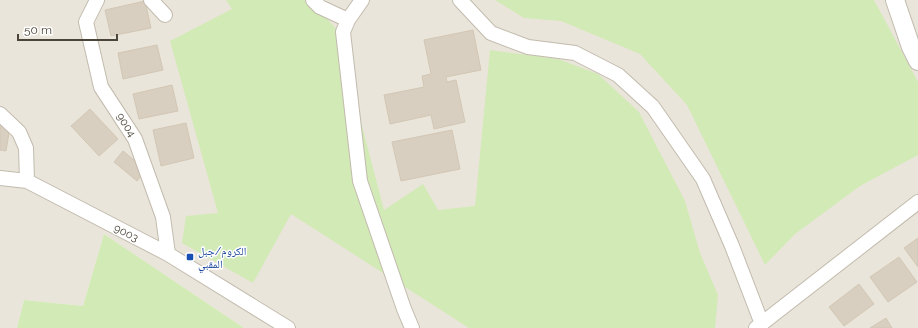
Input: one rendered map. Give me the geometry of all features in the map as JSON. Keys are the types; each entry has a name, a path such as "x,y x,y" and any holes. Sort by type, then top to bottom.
{"street":[{"name":"9004","path":"97,0 86,22 101,86 135,139 163,217 168,254"},
{"path":"151,0 165,15"},
{"path":"313,0 320,7 348,20"},
{"path":"362,0 348,20 343,32 360,180 404,309 412,328"},
{"path":"460,0 491,32 528,46 575,53 618,75 653,107 703,179 732,246 759,326 918,202"},
{"path":"895,0 911,47 918,61"},
{"path":"0,114 19,132 26,148 27,181 0,178"},
{"name":"9003","path":"27,181 168,254 288,328"}],"shaded area":[{"path":"0,0 918,0 918,328 244,328 104,234 83,306 24,300 17,328 0,328"}],"green space":[{"path":"226,0 311,0 337,30 384,210 423,184 438,210 475,206 490,50 558,59 598,74 639,112 685,201 700,253 718,295 715,328 469,328 291,214 253,283 182,243 186,216 218,213 170,41 232,9"},
{"path":"495,0 874,0 918,82 918,155 860,186 795,234 765,265 687,105 640,54 561,21 524,18"},
{"path":"104,234 244,328 17,328 24,300 83,306"}],"building":[{"path":"145,1 151,28 111,36 105,10"},
{"path":"473,30 481,70 446,77 447,82 456,80 465,122 434,129 431,115 390,124 384,95 424,87 422,76 431,74 424,40"},
{"path":"157,45 163,70 123,79 118,53"},
{"path":"172,85 178,111 139,119 133,94"},
{"path":"90,109 118,139 99,156 71,126"},
{"path":"186,123 194,158 161,166 153,130"},
{"path":"0,125 10,127 6,151 0,150"},
{"path":"452,130 460,169 401,181 392,142"},
{"path":"123,151 146,170 137,181 114,162"},
{"path":"918,238 918,267 904,248"},
{"path":"899,257 917,282 888,302 870,277"},
{"path":"859,284 874,304 844,326 829,307"},
{"path":"886,318 892,328 870,328"}],"place":[{"name":"الكروم/جبل المقبي","path":"190,257"}]}
